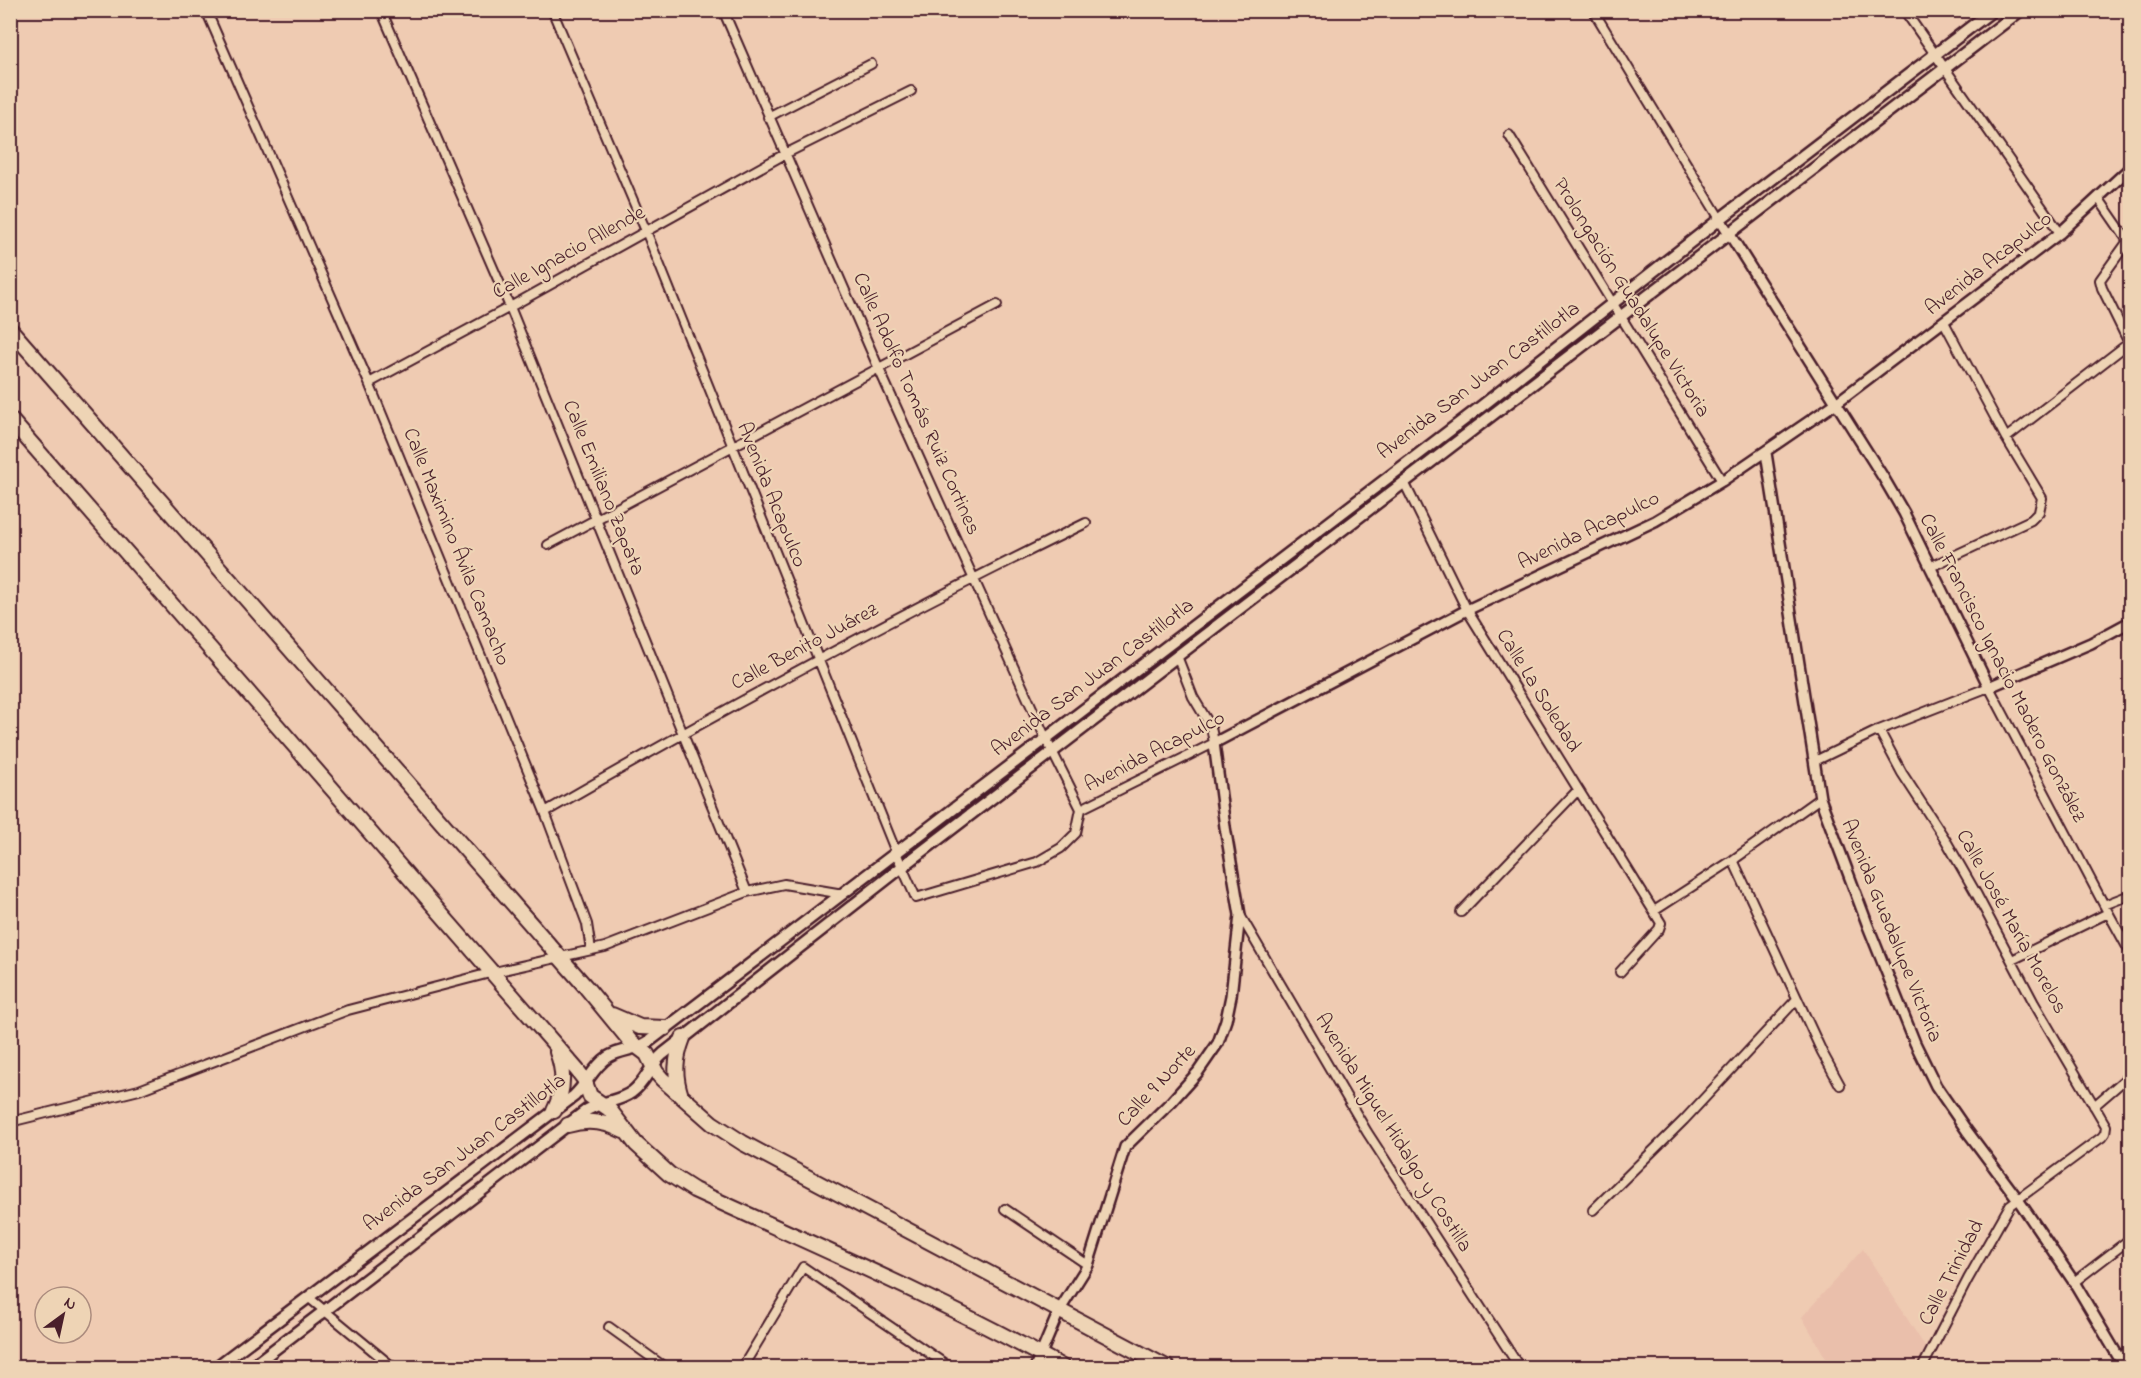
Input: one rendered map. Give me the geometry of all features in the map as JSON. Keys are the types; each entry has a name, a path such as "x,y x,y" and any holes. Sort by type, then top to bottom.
{"highway":[{"path":"10,328 637,1047 647,1054 662,1080 712,1123 743,1143 1168,1368"},
{"path":"10,419 490,973 577,1070 590,1095 612,1112 625,1132 669,1174 694,1190 840,1256 1037,1361 1064,1368"},
{"path":"597,1001 613,1015 631,1024 648,1028 665,1028"},
{"path":"681,1096 675,1068 683,1038"},
{"path":"554,1111 561,1096 563,1079 556,1047"},
{"path":"568,1125 595,1121 625,1132"}],"main road":[{"name":"Avenida San Juan Castillotla","path":"215,1368 554,1111 586,1084 595,1069 608,1057 648,1042 1994,10"},
{"name":"Avenida San Juan Castillotla","path":"250,1368 591,1108 629,1095 640,1085 658,1058 902,867 2021,10"}],"street":[{"name":"Calle Maximino Ávila Camacho","path":"206,10 369,383 545,812 587,924 591,950"},
{"name":"Calle Emiliano Zapata","path":"381,10 510,307 598,519 747,892"},
{"name":"Avenida Acapulco","path":"552,10 646,231 731,446 916,898 1037,862 1061,848 1076,833 1081,809 1214,743 1467,610 1654,521 1722,481 1836,403 1944,322 2060,233 2130,168"},
{"name":"Calle Adolfo Tomás Ruiz Cortines","path":"723,10 879,369 1046,739 1081,809"},
{"path":"1593,10 1720,219"},
{"path":"1904,10 2060,233"},
{"path":"768,117 871,64"},
{"name":"Calle Ignacio Allende","path":"369,383 785,154 911,91"},
{"name":"Prolongación Guadalupe Victoria","path":"1509,135 1722,481"},
{"path":"2006,438 2130,344 2100,280 2129,241 2099,199"},
{"name":"Calle Francisco Ignacio Madero González","path":"1720,219 1888,486 1989,687 2130,952"},
{"path":"548,545 997,305"},
{"path":"1930,567 2031,520 2039,512 2042,498 2006,438 1944,322"},
{"name":"Avenida Guadalupe Victoria","path":"1766,453 1820,798 1915,1043 1936,1086 2074,1282 2125,1368"},
{"name":"Calle La Soledad","path":"1404,482 1467,610 1654,911"},
{"name":"Calle Benito Juárez","path":"545,812 682,734 974,577 1086,523"},
{"path":"1815,761 1879,730 1989,687 2091,643 2130,622"},
{"path":"1177,656 1193,697 1211,727 1214,743"},
{"name":"Calle José María Morelos","path":"1879,730 1902,773 1945,838 2034,1003 2106,1126 2105,1133"},
{"name":"Calle 9 Norte","path":"1037,1361 1059,1311 1088,1265 1125,1147 1185,1087 1208,1059 1218,1043 1226,1020 1240,915 1224,827 1214,743"},
{"path":"1461,912 1578,790"},
{"path":"1620,972 1661,925 1654,911 1733,860 1820,798"},
{"path":"1733,860 1822,1052 1840,1085"},
{"path":"10,1122 139,1090 348,1010 490,973 560,958 627,939 747,892 784,884 843,894"},
{"path":"2012,960 2130,895"},
{"name":"Avenida Miguel Hidalgo y Costilla","path":"1240,915 1367,1132 1520,1368"},
{"path":"1593,1210 1684,1120 1797,999"},
{"path":"2094,1106 2130,1075"},
{"name":"Calle Trinidad","path":"1922,1368 2001,1218 2017,1198 2105,1133"},
{"path":"1005,1209 1088,1265"},
{"path":"2074,1282 2130,1239"},
{"path":"742,1368 803,1267 951,1368"},
{"path":"308,1297 326,1310 388,1366"},
{"path":"609,1327 666,1368"},
{"path":"2120,1358 2130,1350"}],"shaded area":[{"path":"1863,1249 1929,1353 1921,1367 1831,1367 1802,1317"}]}
